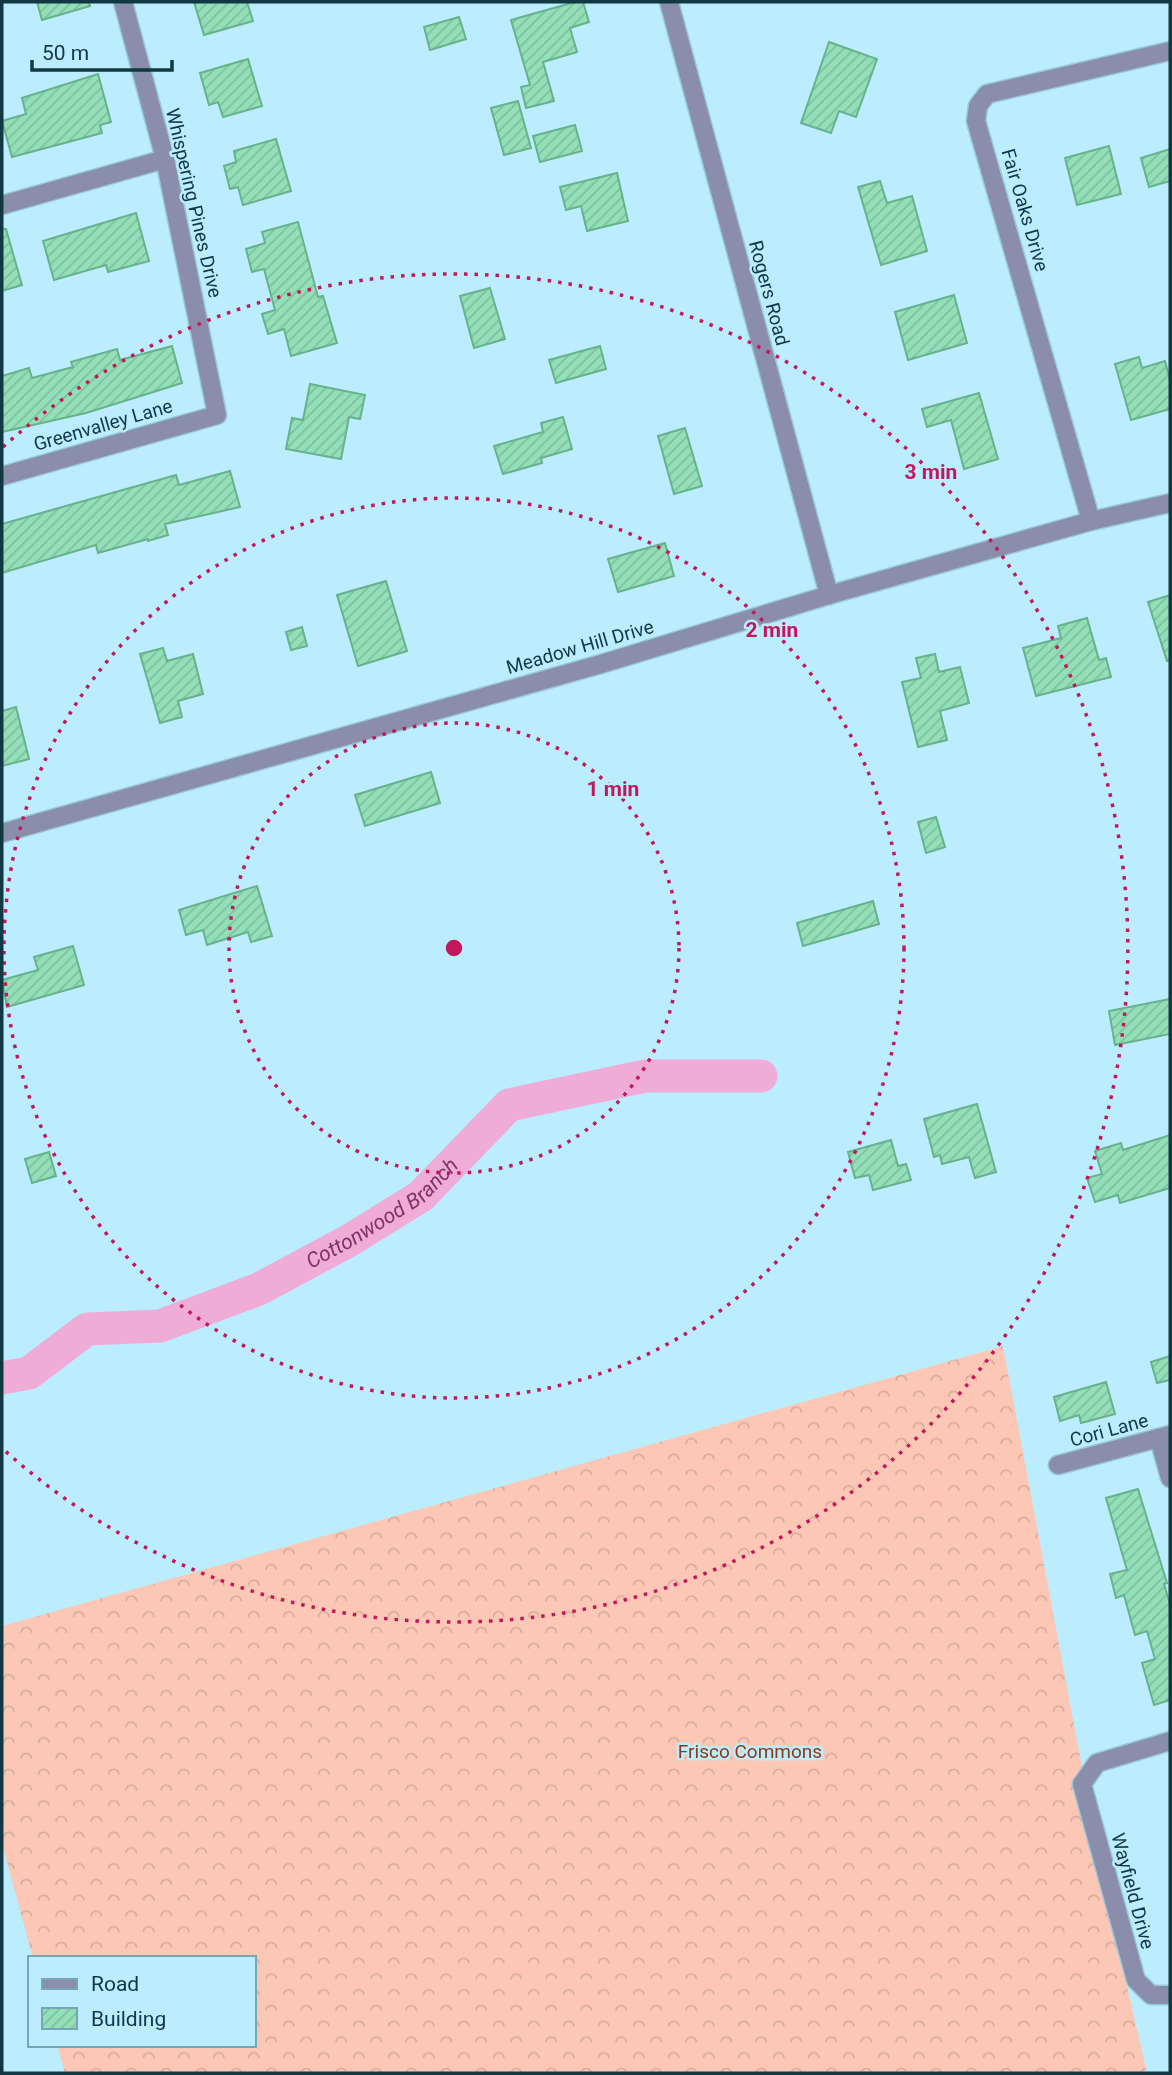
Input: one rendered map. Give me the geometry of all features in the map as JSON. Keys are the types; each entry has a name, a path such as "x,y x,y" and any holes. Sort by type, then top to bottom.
{"street":[{"name":"Whispering Pines Drive","path":"123,2 165,159 217,415"},
{"name":"Rogers Road","path":"669,2 829,595"},
{"name":"Fair Oaks Drive","path":"1091,521 976,121 978,106 987,94 1170,51"},
{"path":"2,205 165,159"},
{"name":"Greenvalley Lane","path":"2,475 217,415"},
{"name":"Meadow Hill Drive","path":"2,834 601,664 829,595 1091,521 1170,503"},
{"path":"1165,1437 1170,1478"},
{"name":"Cori Lane","path":"1058,1465 1165,1437"},
{"name":"Wayfield Drive","path":"1170,1741 1097,1763 1086,1774 1082,1784 1136,1980 1142,1990 1151,1995 1170,1995"}],"green space":[{"name":"Frisco Commons","path":"1003,1346 1106,1895 1147,2073 65,2073 58,2047 256,2047 256,1956 32,1956 2,1844 2,1626"}],"building":[{"path":"37,2 89,2 90,6 42,20"},
{"path":"194,2 247,2 253,21 204,35"},
{"path":"583,2 589,22 570,28 577,52 543,62 554,101 526,108 521,87 530,85 511,20"},
{"path":"459,17 466,39 430,50 424,27"},
{"path":"829,42 877,59 856,117 839,111 831,133 801,123"},
{"path":"248,59 262,106 223,117 218,102 209,105 200,73"},
{"path":"98,74 111,122 100,125 102,133 12,157 2,121 26,114 22,98"},
{"path":"518,101 531,148 504,155 491,108"},
{"path":"575,125 582,151 540,162 533,136"},
{"path":"276,139 291,191 243,205 238,187 230,189 224,166 236,162 234,151"},
{"path":"1109,146 1121,194 1077,205 1065,158"},
{"path":"1170,149 1170,181 1149,187 1141,158"},
{"path":"617,173 628,221 587,231 581,206 566,210 560,187"},
{"path":"880,181 887,203 912,196 927,251 881,265 858,187"},
{"path":"136,213 149,261 108,272 106,265 54,280 43,241"},
{"path":"298,222 318,297 323,296 337,343 291,356 284,329 268,334 262,314 275,310 264,269 252,272 246,249 265,243 262,232"},
{"path":"2,229 6,229 22,285 2,291"},
{"path":"490,288 505,339 474,348 460,296"},
{"path":"954,295 967,343 908,360 895,312"},
{"path":"172,346 182,383 86,413 2,432 2,376 29,368 32,378 73,367 71,362 117,349 120,360"},
{"path":"600,346 606,369 556,383 549,360"},
{"path":"1139,357 1142,368 1165,361 1170,380 1170,409 1131,420 1115,364"},
{"path":"310,384 365,395 360,419 349,417 341,459 286,449 292,418 303,420"},
{"path":"979,393 998,459 964,469 951,420 927,427 922,409"},
{"path":"563,417 572,449 541,458 542,463 503,474 494,446 543,432 541,423"},
{"path":"685,428 702,486 674,494 658,436"},
{"path":"230,471 240,507 165,524 168,535 148,541 98,553 96,545 2,573 2,524 176,475 179,485"},
{"path":"665,543 674,576 618,592 608,559"},
{"path":"386,581 407,651 358,666 337,595"},
{"path":"1170,595 1170,661 1167,661 1148,602"},
{"path":"1087,618 1099,660 1106,658 1111,677 1036,696 1023,648 1061,638 1058,626"},
{"path":"302,627 307,646 291,650 286,632"},
{"path":"163,648 167,661 193,654 203,694 178,701 182,717 160,723 140,654"},
{"path":"935,654 939,672 960,667 969,703 940,711 947,740 918,747 902,682 921,678 916,658"},
{"path":"16,707 29,759 2,766 2,711"},
{"path":"431,772 440,803 365,826 355,795"},
{"path":"936,817 945,847 926,853 918,822"},
{"path":"257,886 272,936 251,942 248,932 207,945 203,930 186,935 179,910"},
{"path":"873,901 879,924 803,946 797,923"},
{"path":"73,946 84,985 7,1007 2,980 38,970 34,957"},
{"path":"1170,999 1170,1034 1115,1045 1109,1011"},
{"path":"977,1104 996,1172 975,1178 969,1157 942,1164 940,1155 934,1157 924,1119"},
{"path":"1170,1135 1170,1188 1120,1203 1118,1195 1095,1202 1087,1178 1102,1174 1095,1151 1121,1143 1123,1150"},
{"path":"891,1140 898,1166 906,1164 911,1180 873,1190 869,1175 855,1178 848,1152"},
{"path":"49,1152 56,1176 32,1183 25,1159"},
{"path":"1170,1356 1170,1380 1157,1383 1151,1362"},
{"path":"1106,1382 1115,1414 1081,1423 1079,1415 1060,1421 1054,1397"},
{"path":"1138,1489 1167,1583 1164,1584 1170,1604 1170,1700 1154,1705 1142,1663 1155,1659 1147,1631 1135,1635 1124,1595 1116,1598 1110,1574 1127,1570 1106,1498"}],"waterway":[{"name":"Cottonwood Branch","path":"2,1378 29,1373 87,1329 160,1326 259,1289 350,1240 421,1196 509,1105 645,1076 761,1076"}]}
